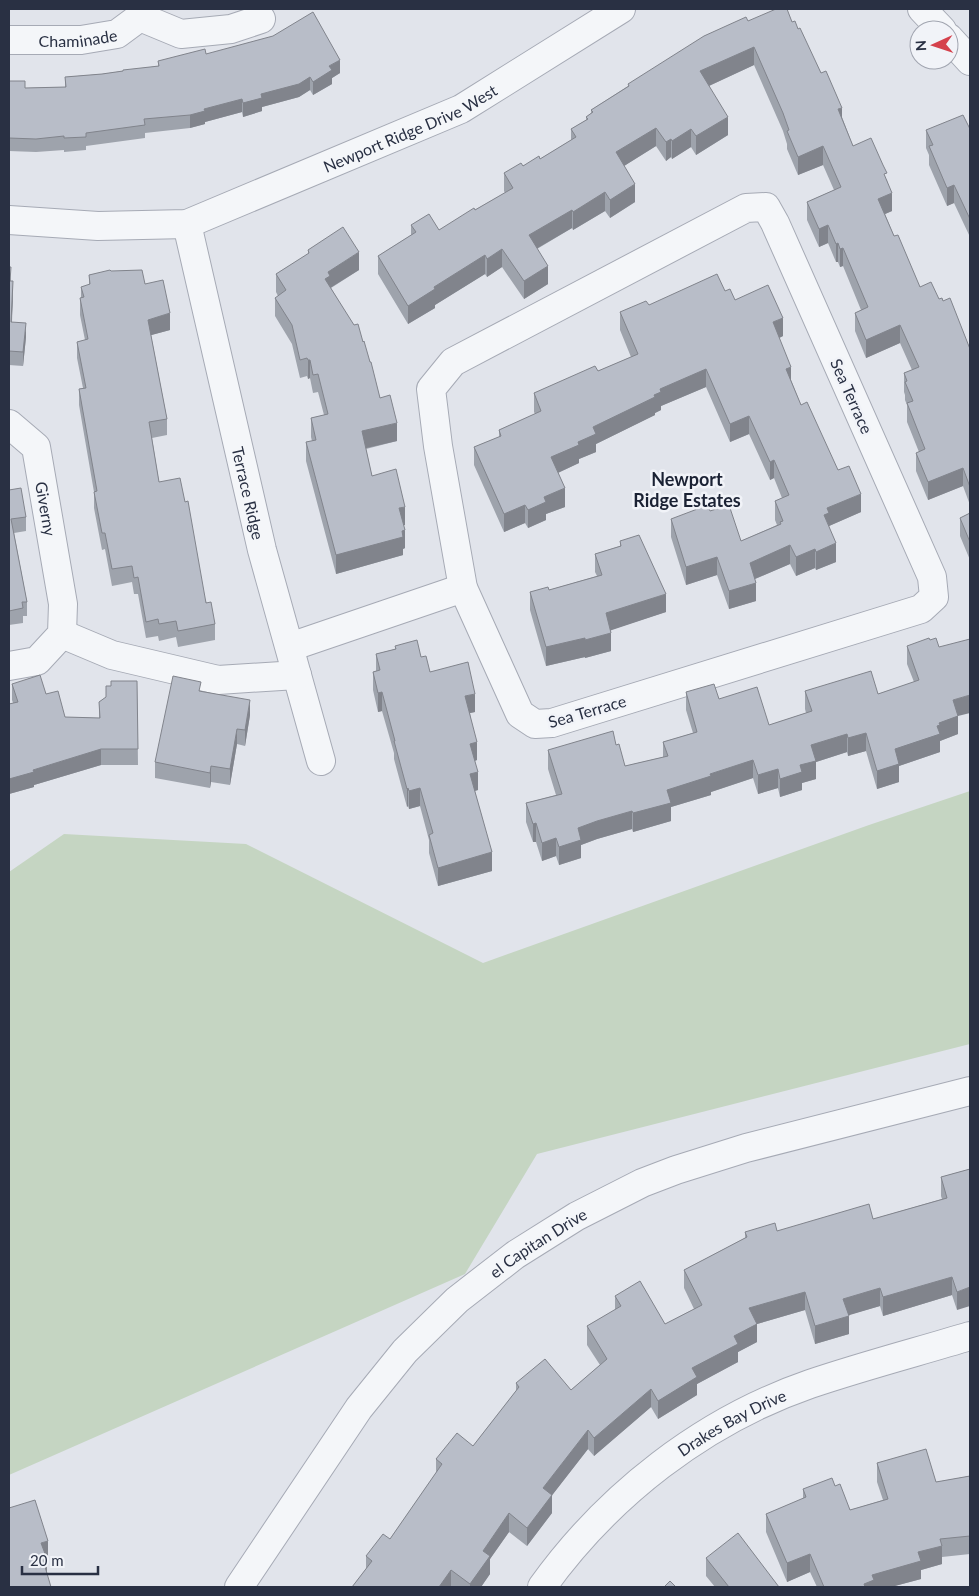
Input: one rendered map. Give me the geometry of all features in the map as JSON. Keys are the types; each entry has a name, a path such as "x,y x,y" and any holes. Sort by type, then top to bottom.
{"street":[{"name":"Newport Ridge Drive West","path":"187,224 461,109 621,9"},
{"path":"922,9 932,20"},
{"path":"141,13 182,34 231,29 261,19"},
{"name":"Chaminade","path":"9,40 81,40 117,34 141,13"},
{"path":"959,48 970,60"},
{"name":"Sea Terrace","path":"766,207 775,223 932,577 934,597 922,609 552,723 535,724 520,714 463,588 438,446 431,389 453,362 746,208 766,207"},
{"path":"9,220 98,226 187,224"},
{"name":"Terrace Ridge","path":"187,224 262,550 321,761"},
{"name":"Giverny","path":"9,424 36,447 63,604 62,634"},
{"path":"290,647 463,588"},
{"path":"9,666 37,661 62,634 112,655 218,680 297,674"},
{"name":"el Capitan Drive","path":"239,1587 359,1408 405,1351 458,1300 515,1255 577,1216 642,1183 676,1170 746,1148 970,1091"},
{"name":"Drakes Bay Drive","path":"542,1587 579,1540 618,1500 661,1464 708,1432 758,1406 809,1384 970,1336"}],"green space":[{"path":"970,791 970,1044 537,1154 465,1274 9,1475 9,872 64,834 246,844 483,963 869,825"}],"building":[{"path":"776,9 787,9 792,22 795,21 798,29 800,28 821,73 826,71 842,108 838,109 853,146 871,138 887,173 884,174 892,193 878,199 894,236 898,235 920,287 931,282 939,299 942,298 943,301 950,298 970,349 970,487 963,468 928,482 916,453 925,449 907,403 913,401 905,382 907,381 904,373 919,367 900,325 866,340 855,313 868,307 843,248 840,249 838,243 836,244 828,225 819,229 807,202 841,187 823,146 798,157 787,131 789,130 783,113 754,47 700,71 728,117 696,136 691,129 672,141 671,139 666,142 656,128 616,152 635,184 610,200 605,192 573,212 572,210 529,235 548,266 524,281 502,249 487,259 485,255 408,306 378,256 416,232 411,225 429,214 439,230 474,208 475,210 513,188 504,173 521,163 523,166 539,156 540,159 576,137 571,129 588,119 586,117 593,112 591,110 704,36 746,17 748,21"},
{"path":"313,12 340,60 329,66 332,70 313,82 310,77 299,84 261,94 262,98 243,103 242,99 204,109 205,111 190,115 144,119 145,125 86,133 86,137 9,138 9,81 25,81 25,88 66,87 65,77 159,66 158,61 205,49 206,54 273,36"},
{"path":"963,115 970,129 970,219 954,185 947,188 929,146 933,145 926,130"},
{"path":"343,227 359,252 328,272 330,276 325,279 354,325 358,324 371,362 380,398 390,395 397,423 362,431 372,476 396,469 405,507 399,508 405,530 402,531 403,537 336,555 306,442 316,440 311,418 328,414 318,374 313,375 310,360 307,358 300,360 292,325 275,298 286,290 276,274 309,253 308,250"},
{"path":"9,267 11,267 10,281 13,281 11,322 26,323 23,352 9,351"},
{"path":"110,270 142,270 145,284 163,280 170,313 148,320 167,419 149,422 159,482 180,478 185,502 188,501 206,603 211,602 215,624 178,631 176,621 159,624 158,619 146,622 138,577 134,578 132,566 112,569 105,533 102,533 94,492 97,491 79,389 86,388 77,342 88,339 80,298 84,297 81,287 90,284 89,275"},
{"path":"717,274 725,291 730,289 735,300 768,285 783,318 773,322 791,367 786,369 801,405 807,402 838,470 849,466 861,494 827,508 829,513 824,515 836,543 816,552 815,549 796,557 790,545 750,563 756,583 729,591 717,557 686,567 671,519 708,505 710,511 729,505 741,541 781,524 780,522 783,521 775,501 789,495 774,460 770,462 749,416 730,424 706,369 660,389 661,392 654,395 655,397 593,427 596,434 578,442 579,445 551,457 565,488 544,497 546,502 528,510 525,505 504,514 474,447 501,436 499,430 541,411 534,393 595,366 598,371 638,354 620,312 646,301 649,305"},
{"path":"21,488 26,517 11,519 27,602 22,602 23,608 9,611 9,490"},
{"path":"970,513 970,542 960,518"},
{"path":"639,535 666,594 606,613 611,633 546,647 530,592 548,587 549,590 602,575 595,554 621,546 620,541"},
{"path":"929,638 930,640 936,638 939,647 970,639 970,695 953,700 958,716 939,723 940,725 937,726 940,734 895,749 899,764 877,771 866,733 848,738 847,734 811,745 816,761 800,765 802,772 780,779 778,769 758,775 753,760 667,790 671,803 633,813 632,811 578,828 581,840 559,847 556,838 542,843 536,823 533,824 526,803 562,794 548,750 613,731 616,745 619,744 625,766 668,756 663,742 697,732 686,692 714,684 719,699 757,687 769,725 812,711 805,691 871,671 878,694 919,680 907,646"},
{"path":"417,640 421,657 426,656 430,672 468,662 475,694 465,696 477,742 470,744 478,772 470,774 492,852 438,868 429,835 433,833 420,788 409,791 407,789 382,692 378,693 373,672 380,670 376,654 396,649 395,646"},
{"path":"40,675 46,694 58,691 65,717 100,718 99,702 106,697 106,686 111,686 111,681 137,681 138,749 101,749 9,779 9,704 18,702 12,684"},
{"path":"173,676 201,682 199,691 250,700 245,730 237,729 230,769 211,766 210,773 155,762"},
{"path":"970,1169 970,1287 957,1292 952,1277 883,1297 880,1288 843,1299 849,1316 815,1326 805,1292 749,1308 757,1324 734,1336 738,1344 692,1368 697,1377 658,1401 651,1389 594,1438 588,1430 543,1488 552,1495 527,1528 509,1513 483,1551 490,1556 470,1584 451,1570 439,1587 352,1587 372,1561 366,1556 383,1534 390,1539 442,1464 436,1459 457,1433 473,1446 519,1387 516,1383 545,1359 571,1390 607,1359 587,1326 621,1306 615,1296 640,1281 665,1324 702,1305 684,1270 747,1237 745,1232 775,1223 777,1231 869,1204 873,1219 947,1198 941,1177"},
{"path":"926,1449 936,1482 970,1476 970,1536 940,1539 942,1546 918,1552 921,1561 872,1575 874,1580 864,1584 865,1587 824,1587 810,1554 787,1563 766,1514 806,1497 803,1489 832,1478 835,1486 840,1484 850,1510 888,1499 877,1463"},
{"path":"35,1500 48,1541 41,1543 47,1559 43,1560 51,1587 9,1587 9,1508"},
{"path":"738,1533 779,1587 729,1587 706,1558"},
{"path":"670,1581 676,1587 664,1587"}],"district":[{"name":"Newport Ridge Estates","path":"687,489"}]}
